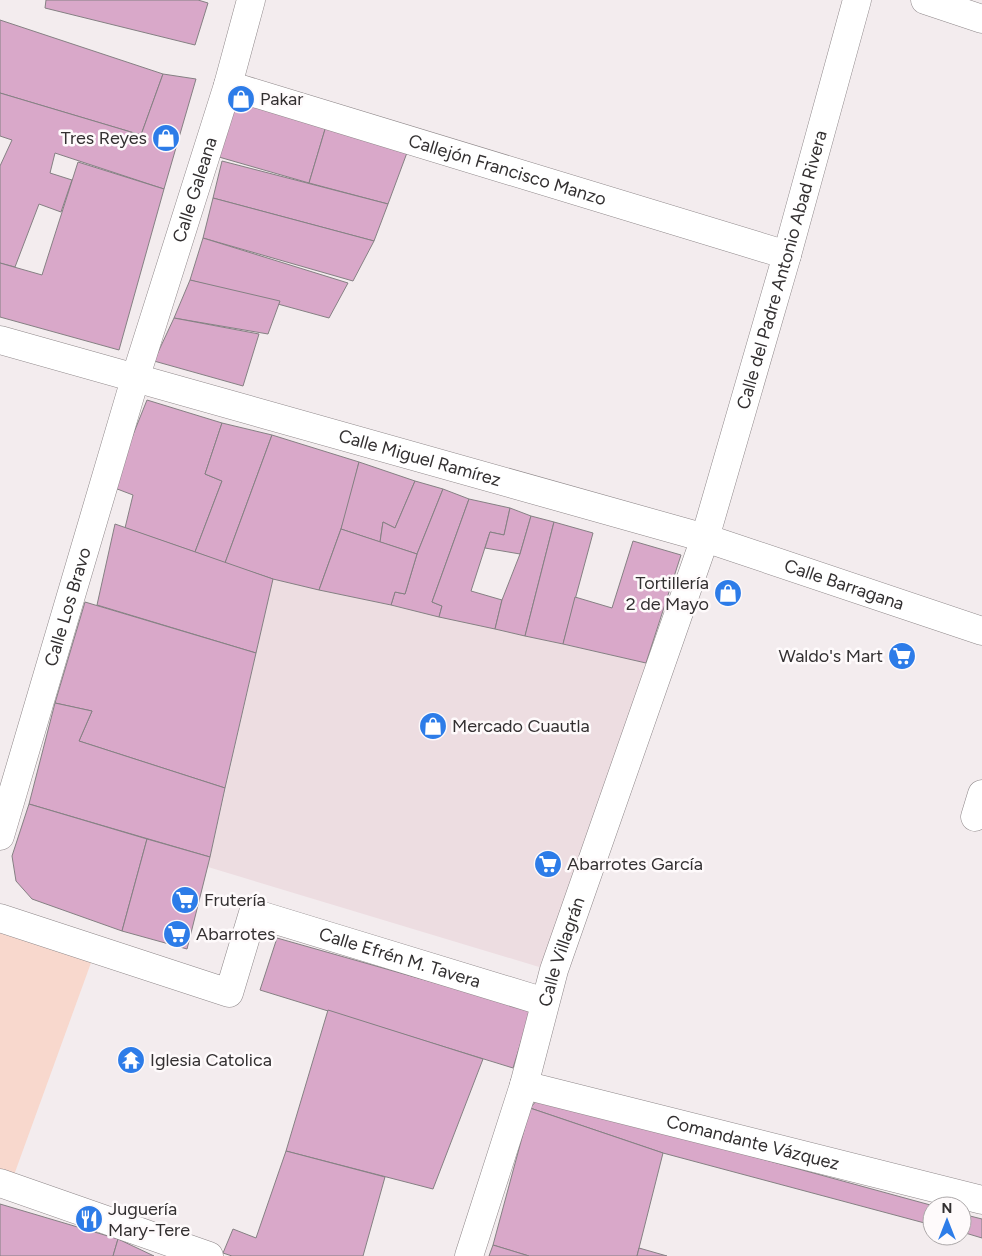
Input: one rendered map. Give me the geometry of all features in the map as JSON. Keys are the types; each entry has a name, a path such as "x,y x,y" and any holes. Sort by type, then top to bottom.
{"street":[{"name":"Calle Galeana","path":"135,379 228,85 251,0"},
{"name":"Calle del Padre Antonio Abad Rivera","path":"705,538 787,255 857,0"},
{"path":"925,0 982,19"},
{"name":"Callejón Francisco Manzo","path":"228,85 787,255"},
{"name":"Calle Miguel Ramírez","path":"0,340 705,538"},
{"name":"Calle Los Bravo","path":"0,836 135,379"},
{"name":"Calle Barragana","path":"705,538 982,631"},
{"name":"Calle Villagrán","path":"469,1256 524,1085 554,970 705,538"},
{"name":"Calle Efrén M. Tavera","path":"0,918 230,993 253,913 545,1002"},
{"name":"Comandante Vázquez","path":"524,1085 982,1200"},
{"path":"0,1182 209,1256"}],"shaded area":[{"name":"Mercado Cuautla","path":"273,579 646,663 549,970 208,867"},
{"path":"0,918 96,949 10,1186 0,1183"}],"building":[{"path":"46,0 198,0 208,3 195,45 45,8"},
{"path":"0,20 163,74 141,135 0,93"},
{"path":"163,74 196,79 164,189 55,153 50,173 72,180 61,212 39,204 15,267 0,263 0,166 12,140 0,136 0,93 141,135"},
{"path":"231,97 326,126 309,183 212,155"},
{"path":"326,126 408,150 388,204 309,183"},
{"path":"222,161 388,204 374,241 213,198"},
{"path":"78,162 164,189 119,350 0,317 0,263 42,275"},
{"path":"213,198 374,241 353,281 203,238"},
{"path":"203,238 348,283 329,318 190,280"},
{"path":"190,280 280,301 268,334 174,318"},
{"path":"174,318 259,334 243,386 154,361"},
{"path":"147,400 222,423 205,474 222,481 195,552 125,528 133,495 112,487"},
{"path":"222,423 272,435 225,563 195,552 222,481 205,474"},
{"path":"272,435 359,462 346,515 319,590 273,579 225,563"},
{"path":"359,462 415,481 395,528 383,522 380,542 341,529"},
{"path":"415,481 443,489 417,554 380,542 383,522 395,528"},
{"path":"443,489 469,499 432,602 442,606 439,617 391,605 395,592 405,594 417,554"},
{"path":"469,499 510,508 504,535 490,532 471,591 502,600 495,629 439,617 442,606 432,602"},
{"path":"510,508 531,516 520,554 485,548 490,532 504,535"},
{"path":"531,516 554,522 525,636 495,629 502,600 520,554"},
{"path":"554,522 593,533 563,644 525,636"},
{"path":"115,524 273,579 256,653 97,605"},
{"path":"341,529 417,554 405,594 395,592 391,605 319,590"},
{"path":"633,541 681,555 646,663 563,644 575,597 612,608"},
{"path":"85,602 256,653 225,788 79,741 92,711 55,703"},
{"path":"55,703 92,711 79,741 225,788 210,857 29,804"},
{"path":"29,804 147,839 122,931 32,899 16,881 12,856"},
{"path":"147,839 210,857 187,949 122,931"},
{"path":"277,938 531,1010 513,1068 260,990"},
{"path":"328,1010 483,1059 433,1189 286,1151"},
{"path":"539,1098 922,1203 922,1222 663,1153 530,1108"},
{"path":"530,1108 663,1153 637,1256 529,1256 493,1245"},
{"path":"286,1151 385,1177 363,1256 232,1256 223,1253 233,1229 256,1238"},
{"path":"0,1204 118,1239 113,1256 0,1256"},
{"path":"972,1216 982,1219 982,1238 972,1235"},
{"path":"118,1239 154,1256 113,1256"},
{"path":"493,1245 529,1256 489,1256"},
{"path":"639,1248 667,1256 637,1256"}],"place":[{"name":"Pakar","path":"241,99"},
{"name":"Tres Reyes","path":"166,138"},
{"name":"Tortillería 2 de Mayo","path":"728,593"},
{"name":"Waldo's Mart","path":"902,656"},
{"name":"Mercado Cuautla","path":"433,726"},
{"name":"Abarrotes García","path":"548,864"},
{"name":"Frutería","path":"185,900"},
{"name":"Abarrotes","path":"177,934"},
{"name":"Iglesia Catolica","path":"131,1060"},
{"name":"Juguería Mary-Tere","path":"89,1219"}]}
